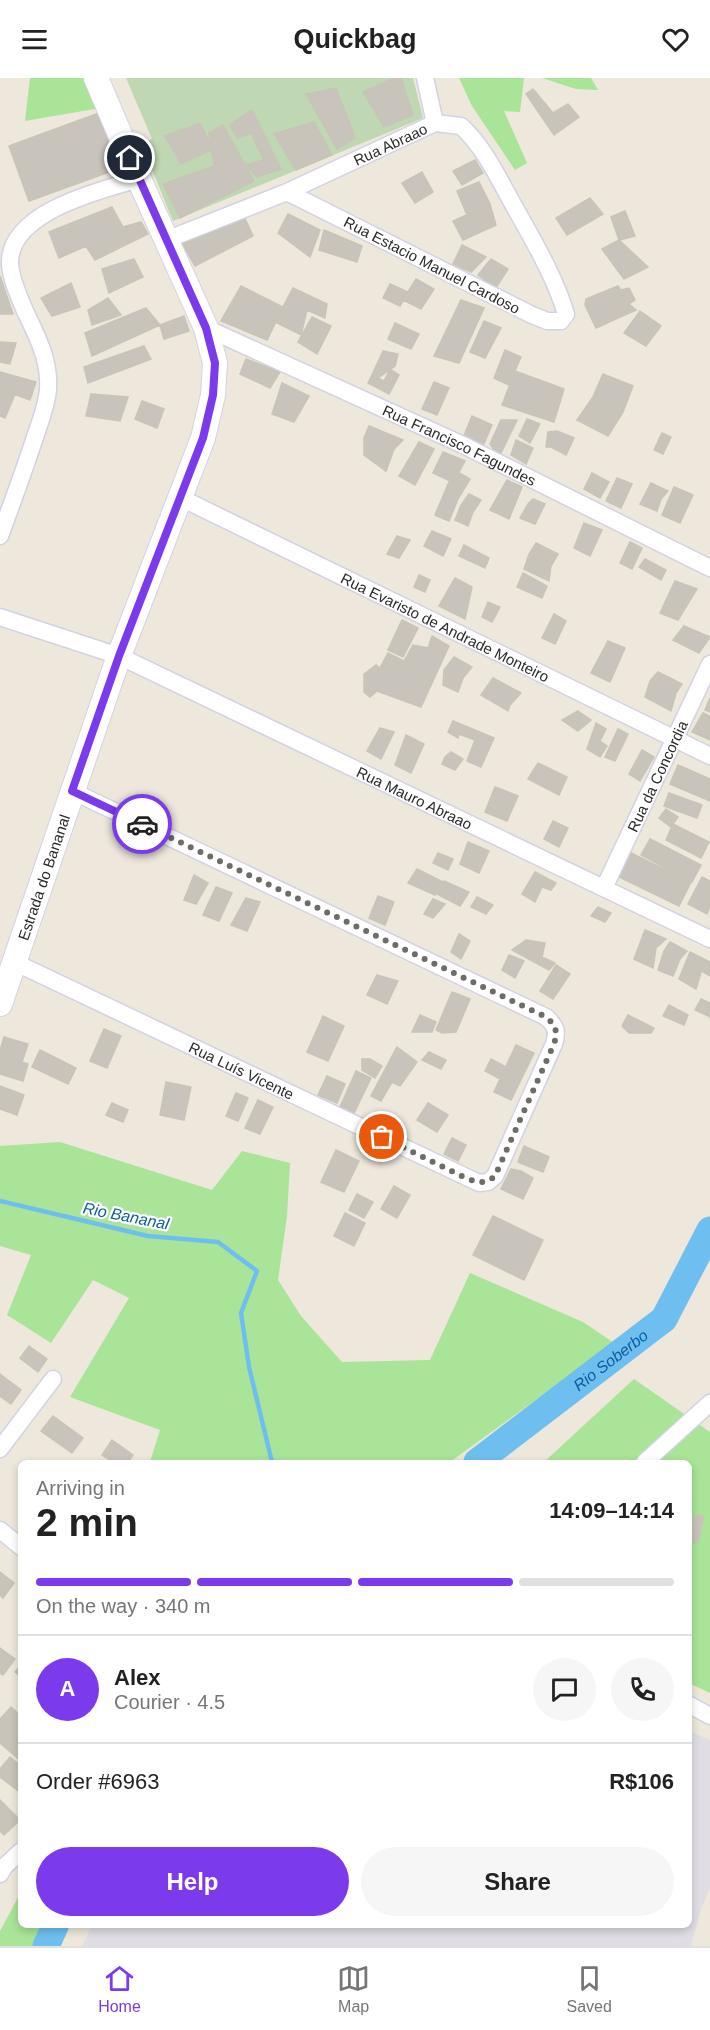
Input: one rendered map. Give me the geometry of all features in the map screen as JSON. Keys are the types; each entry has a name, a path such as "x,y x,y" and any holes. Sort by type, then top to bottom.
{"main road":[{"name":"Estrada do Bananal","path":"0,1004 119,656 203,438 213,395 215,363 206,328 96,78"}],"street":[{"path":"425,78 435,123"},
{"name":"Rua Abraao","path":"166,240 286,192 435,123 461,126 483,150 535,243 562,302"},
{"path":"0,536 34,442 48,389 44,352 15,290 10,262 15,241 27,227 65,204 91,193 139,179"},
{"name":"Rua Estacio Manuel Cardoso","path":"286,192 547,321 561,321 566,315 562,302"},
{"name":"Rua Francisco Fagundes","path":"206,328 463,445 710,568"},
{"name":"Rua Evaristo de Andrade Monteiro","path":"181,498 710,756"},
{"name":"Rua Mauro Abraao","path":"0,617 119,656 710,939"},
{"name":"Rua da Concordia","path":"604,888 710,664"},
{"name":"Rua Luís Vicente","path":"14,962 478,1183 489,1182 495,1176 535,1090 557,1034 555,1025 546,1017 72,791"},
{"path":"0,1449 53,1379"},
{"path":"647,1460 710,1403"},
{"path":"0,1530 18,1545"},
{"path":"692,1706 710,1716"},
{"path":"0,1874 18,1854"}],"shaded area":[{"path":"692,1732 710,1740 710,1888 701,1909 691,1946 82,1946 91,1928 692,1928"}],"green space":[{"path":"30,78 92,78 106,107 25,121"},
{"path":"126,78 413,78 423,118 173,221 142,145 152,139"},
{"path":"459,78 524,78 520,112 504,111 527,163 515,170 472,106"},
{"path":"542,78 591,78 598,90 576,89"},
{"path":"60,1142 212,1190 242,1151 290,1163 287,1216 278,1280 301,1316 342,1362 430,1360 470,1273 583,1322 614,1343 453,1460 151,1460 160,1430 70,1397 129,1298 93,1280 51,1343 7,1315 31,1255 0,1246 0,1146"},
{"path":"634,1379 710,1432 710,1693 692,1684 692,1460 546,1460"},
{"path":"18,1898 18,1928 42,1928 33,1946 0,1946 0,1931"}],"building":[{"path":"394,78 401,78 413,115 384,127 363,92"},
{"path":"336,88 355,138 337,149 306,94"},
{"path":"533,89 553,113 568,104 579,117 554,135 526,94"},
{"path":"252,110 281,169 257,177 245,165 264,160 251,133 238,138 229,125"},
{"path":"99,113 120,168 29,201 9,146"},
{"path":"314,122 332,155 296,170 274,134"},
{"path":"200,123 213,149 181,164 165,136"},
{"path":"223,125 254,181 180,218 163,184 214,166 209,133"},
{"path":"475,160 483,173 462,185 453,171"},
{"path":"422,172 433,192 415,203 402,183"},
{"path":"479,182 490,204 467,215 457,191"},
{"path":"590,198 603,214 567,235 556,218"},
{"path":"490,204 496,225 463,240 453,221"},
{"path":"112,207 123,227 141,222 148,234 95,260 86,246 59,258 49,232"},
{"path":"241,210 253,236 195,266 182,243"},
{"path":"625,211 635,236 619,240 611,217"},
{"path":"288,214 320,230 310,257 278,233"},
{"path":"324,230 362,246 357,262 319,250"},
{"path":"619,240 648,267 624,279 602,249"},
{"path":"462,245 486,257 471,272 453,264"},
{"path":"134,259 143,277 109,293 102,269"},
{"path":"491,259 508,269 496,288 478,275"},
{"path":"0,276 13,314 0,314"},
{"path":"416,279 434,289 421,309 403,300"},
{"path":"71,283 80,307 52,316 41,298"},
{"path":"390,284 408,292 400,306 383,298"},
{"path":"241,286 283,307 267,340 221,321"},
{"path":"618,286 621,290 629,288 635,300 629,304 636,310 596,328 585,305 586,299"},
{"path":"293,288 327,304 325,318 307,310 301,335 275,322"},
{"path":"108,298 121,315 92,325 88,310"},
{"path":"461,300 484,308 459,363 434,356"},
{"path":"146,308 160,325 92,356 85,333"},
{"path":"640,311 661,326 646,346 624,333"},
{"path":"184,316 189,331 164,339 160,325"},
{"path":"312,317 331,326 317,354 298,342"},
{"path":"484,321 501,328 485,358 470,352"},
{"path":"395,323 419,334 411,349 388,339"},
{"path":"0,342 16,343 10,364 0,362"},
{"path":"144,346 151,359 88,383 84,367"},
{"path":"505,350 521,357 509,385 494,378"},
{"path":"383,351 398,354 395,366 378,378 372,375"},
{"path":"246,359 280,372 270,388 240,374"},
{"path":"390,369 399,375 389,394 368,383 372,375 384,381"},
{"path":"515,371 564,389 554,422 502,405"},
{"path":"0,372 36,382 30,400 0,389"},
{"path":"603,374 633,386 623,412 593,397"},
{"path":"434,382 449,388 437,415 422,409"},
{"path":"282,383 309,396 294,422 272,414"},
{"path":"0,390 15,394 5,418 0,416"},
{"path":"91,394 128,397 120,421 86,416"},
{"path":"593,397 623,412 608,436 577,420"},
{"path":"142,401 164,409 157,428 135,419"},
{"path":"472,416 492,425 483,446 463,438"},
{"path":"527,419 540,424 530,443 519,436"},
{"path":"501,420 517,420 499,457 490,444"},
{"path":"369,426 403,440 394,449 386,471 364,455 364,438"},
{"path":"557,431 574,438 566,455 551,447 546,447 548,432"},
{"path":"662,433 671,437 663,454 654,450"},
{"path":"516,440 533,448 526,464 511,455"},
{"path":"419,442 434,449 415,485 399,476"},
{"path":"443,452 465,461 459,472 454,469 448,480 433,473"},
{"path":"454,470 470,479 449,521 435,515"},
{"path":"592,473 609,482 600,498 584,489"},
{"path":"617,478 632,484 621,508 606,501"},
{"path":"507,480 522,487 509,519 490,510"},
{"path":"651,483 668,491 661,499 657,511 640,504"},
{"path":"674,487 693,495 680,523 662,515"},
{"path":"469,494 481,500 468,526 455,520 461,505"},
{"path":"533,499 545,504 535,524 520,518"},
{"path":"584,523 602,530 590,556 574,548"},
{"path":"432,531 451,539 443,556 424,546"},
{"path":"397,536 410,540 399,558 387,554"},
{"path":"630,542 642,548 632,569 620,563"},
{"path":"536,543 558,554 551,566 549,581 524,569"},
{"path":"464,545 489,558 485,568 459,556"},
{"path":"645,559 666,570 661,580 639,567"},
{"path":"523,573 547,586 542,598 517,587"},
{"path":"419,575 430,580 425,592 414,587"},
{"path":"455,578 472,587 465,619 439,606"},
{"path":"675,581 697,589 678,620 660,613"},
{"path":"488,602 500,607 492,622 482,617"},
{"path":"554,614 566,621 555,644 542,638"},
{"path":"402,620 418,628 403,657 388,650"},
{"path":"684,626 710,637 699,653 673,640"},
{"path":"432,636 449,646 421,707 377,691 370,697 364,692 364,674 376,665 380,668 388,653 404,661 413,645 428,648"},
{"path":"608,641 625,648 610,682 591,673"},
{"path":"454,657 472,667 463,678 458,692 443,685 444,670"},
{"path":"658,672 682,684 676,693 671,711 645,697 650,681"},
{"path":"493,678 521,693 510,705 508,711 481,695"},
{"path":"710,698 710,712 705,710"},
{"path":"578,711 591,720 578,731 562,720"},
{"path":"703,713 710,716 710,740 692,732"},
{"path":"453,721 494,738 481,767 467,761 475,740 459,734 458,738 448,732"},
{"path":"596,723 606,729 600,741 607,746 600,757 587,749"},
{"path":"380,728 394,732 381,759 367,751"},
{"path":"618,729 628,734 615,761 605,757"},
{"path":"406,735 424,744 411,773 395,765"},
{"path":"642,750 654,757 640,781 629,774"},
{"path":"451,752 463,759 455,770 442,764"},
{"path":"538,763 567,777 559,795 528,779"},
{"path":"678,765 710,779 710,801 670,784"},
{"path":"495,787 518,796 507,821 485,812"},
{"path":"669,793 702,805 697,818 664,806"},
{"path":"666,809 678,817 671,827 659,818"},
{"path":"553,821 568,828 559,847 544,839"},
{"path":"673,824 709,842 701,858 666,840"},
{"path":"650,839 701,865 692,882 641,855"},
{"path":"468,842 489,851 479,873 460,864"},
{"path":"438,853 453,859 448,870 433,863"},
{"path":"631,853 691,882 679,906 619,877"},
{"path":"417,869 443,882 435,895 408,883"},
{"path":"535,872 556,883 551,890 542,887 535,902 522,894"},
{"path":"194,875 208,883 196,904 184,900"},
{"path":"702,877 710,881 710,906 707,914 688,904"},
{"path":"444,881 469,892 460,906 435,893"},
{"path":"216,887 232,893 219,921 203,915"},
{"path":"378,896 394,902 385,925 369,918"},
{"path":"477,897 493,905 486,914 471,907"},
{"path":"246,898 260,902 247,931 231,925"},
{"path":"433,899 445,904 433,918 424,914"},
{"path":"598,907 611,913 605,922 591,916"},
{"path":"645,930 666,939 656,948 653,968 634,959"},
{"path":"459,934 470,941 461,959 451,952"},
{"path":"526,940 545,943 542,957 555,963 549,970 512,950"},
{"path":"670,942 687,951 680,959 673,976 658,970 664,951"},
{"path":"690,952 710,962 710,976 702,969 696,989 679,979"},
{"path":"509,955 524,961 515,978 502,970"},
{"path":"556,965 570,974 553,999 540,991"},
{"path":"377,975 398,981 387,1004 367,995"},
{"path":"452,992 470,999 456,1032 442,1033 436,1030"},
{"path":"701,999 710,1003 710,1017 695,1010"},
{"path":"669,1005 688,1015 684,1025 663,1016"},
{"path":"420,1015 436,1022 432,1032 412,1032"},
{"path":"628,1015 654,1028 651,1033 629,1033 622,1026"},
{"path":"323,1016 344,1026 328,1061 307,1052"},
{"path":"104,1029 121,1036 107,1068 90,1061"},
{"path":"4,1037 28,1044 22,1062 28,1064 23,1081 0,1074 0,1051"},
{"path":"516,1045 534,1053 511,1100 494,1092"},
{"path":"397,1047 417,1062 400,1086 392,1082 381,1101 371,1096"},
{"path":"40,1050 76,1068 68,1084 32,1067"},
{"path":"429,1052 446,1060 441,1069 422,1060"},
{"path":"362,1059 370,1059 382,1066 375,1078 362,1070"},
{"path":"491,1059 506,1067 500,1079 485,1071"},
{"path":"356,1071 371,1078 353,1115 339,1109"},
{"path":"327,1076 345,1084 337,1103 318,1095"},
{"path":"166,1082 191,1087 184,1120 160,1115"},
{"path":"0,1086 24,1095 17,1115 0,1109"},
{"path":"236,1093 248,1098 238,1121 226,1116"},
{"path":"258,1100 273,1107 260,1134 245,1128"},
{"path":"112,1103 128,1110 123,1122 106,1115"},
{"path":"428,1103 448,1115 437,1132 417,1120"},
{"path":"452,1138 466,1145 458,1161 444,1154"},
{"path":"524,1146 549,1157 543,1172 518,1162"},
{"path":"336,1150 359,1161 344,1192 321,1182"},
{"path":"511,1169 521,1171 533,1178 523,1199 501,1189"},
{"path":"394,1186 410,1195 397,1218 381,1209"},
{"path":"357,1194 373,1202 364,1218 349,1210"},
{"path":"345,1213 365,1223 354,1246 334,1236"},
{"path":"493,1216 543,1240 524,1280 473,1255"},
{"path":"29,1346 47,1359 38,1372 20,1358"},
{"path":"0,1374 21,1390 11,1404 0,1396"},
{"path":"53,1416 83,1438 72,1453 41,1431"},
{"path":"112,1440 133,1455 129,1460 110,1460 102,1455"},
{"path":"704,1515 698,1542 692,1543 692,1516"},
{"path":"0,1572 14,1583 3,1598 0,1595"},
{"path":"0,1648 15,1659 3,1675 0,1673"},
{"path":"11,1707 18,1713 18,1758 0,1743 0,1719"},
{"path":"10,1757 18,1764 18,1791 0,1777 0,1769"},
{"path":"0,1800 18,1818 18,1822 4,1835 0,1831"}],"waterway":[{"name":"Rio Bananal","path":"0,1201 148,1236 218,1242 257,1271 241,1313 249,1367 272,1460"},
{"name":"Rio Soberbo","path":"480,1460 664,1319 710,1230"},
{"name":"Rio Soberbo","path":"46,1946 54,1928"}],"way so far":[{"path":"142,824 546,1017 555,1025 557,1034 554,1044 535,1090 495,1176 489,1182 478,1183 468,1179 382,1137"}],"route":[{"path":"130,158 206,328 215,363 213,395 203,438 119,656 72,791 142,824"}]}
